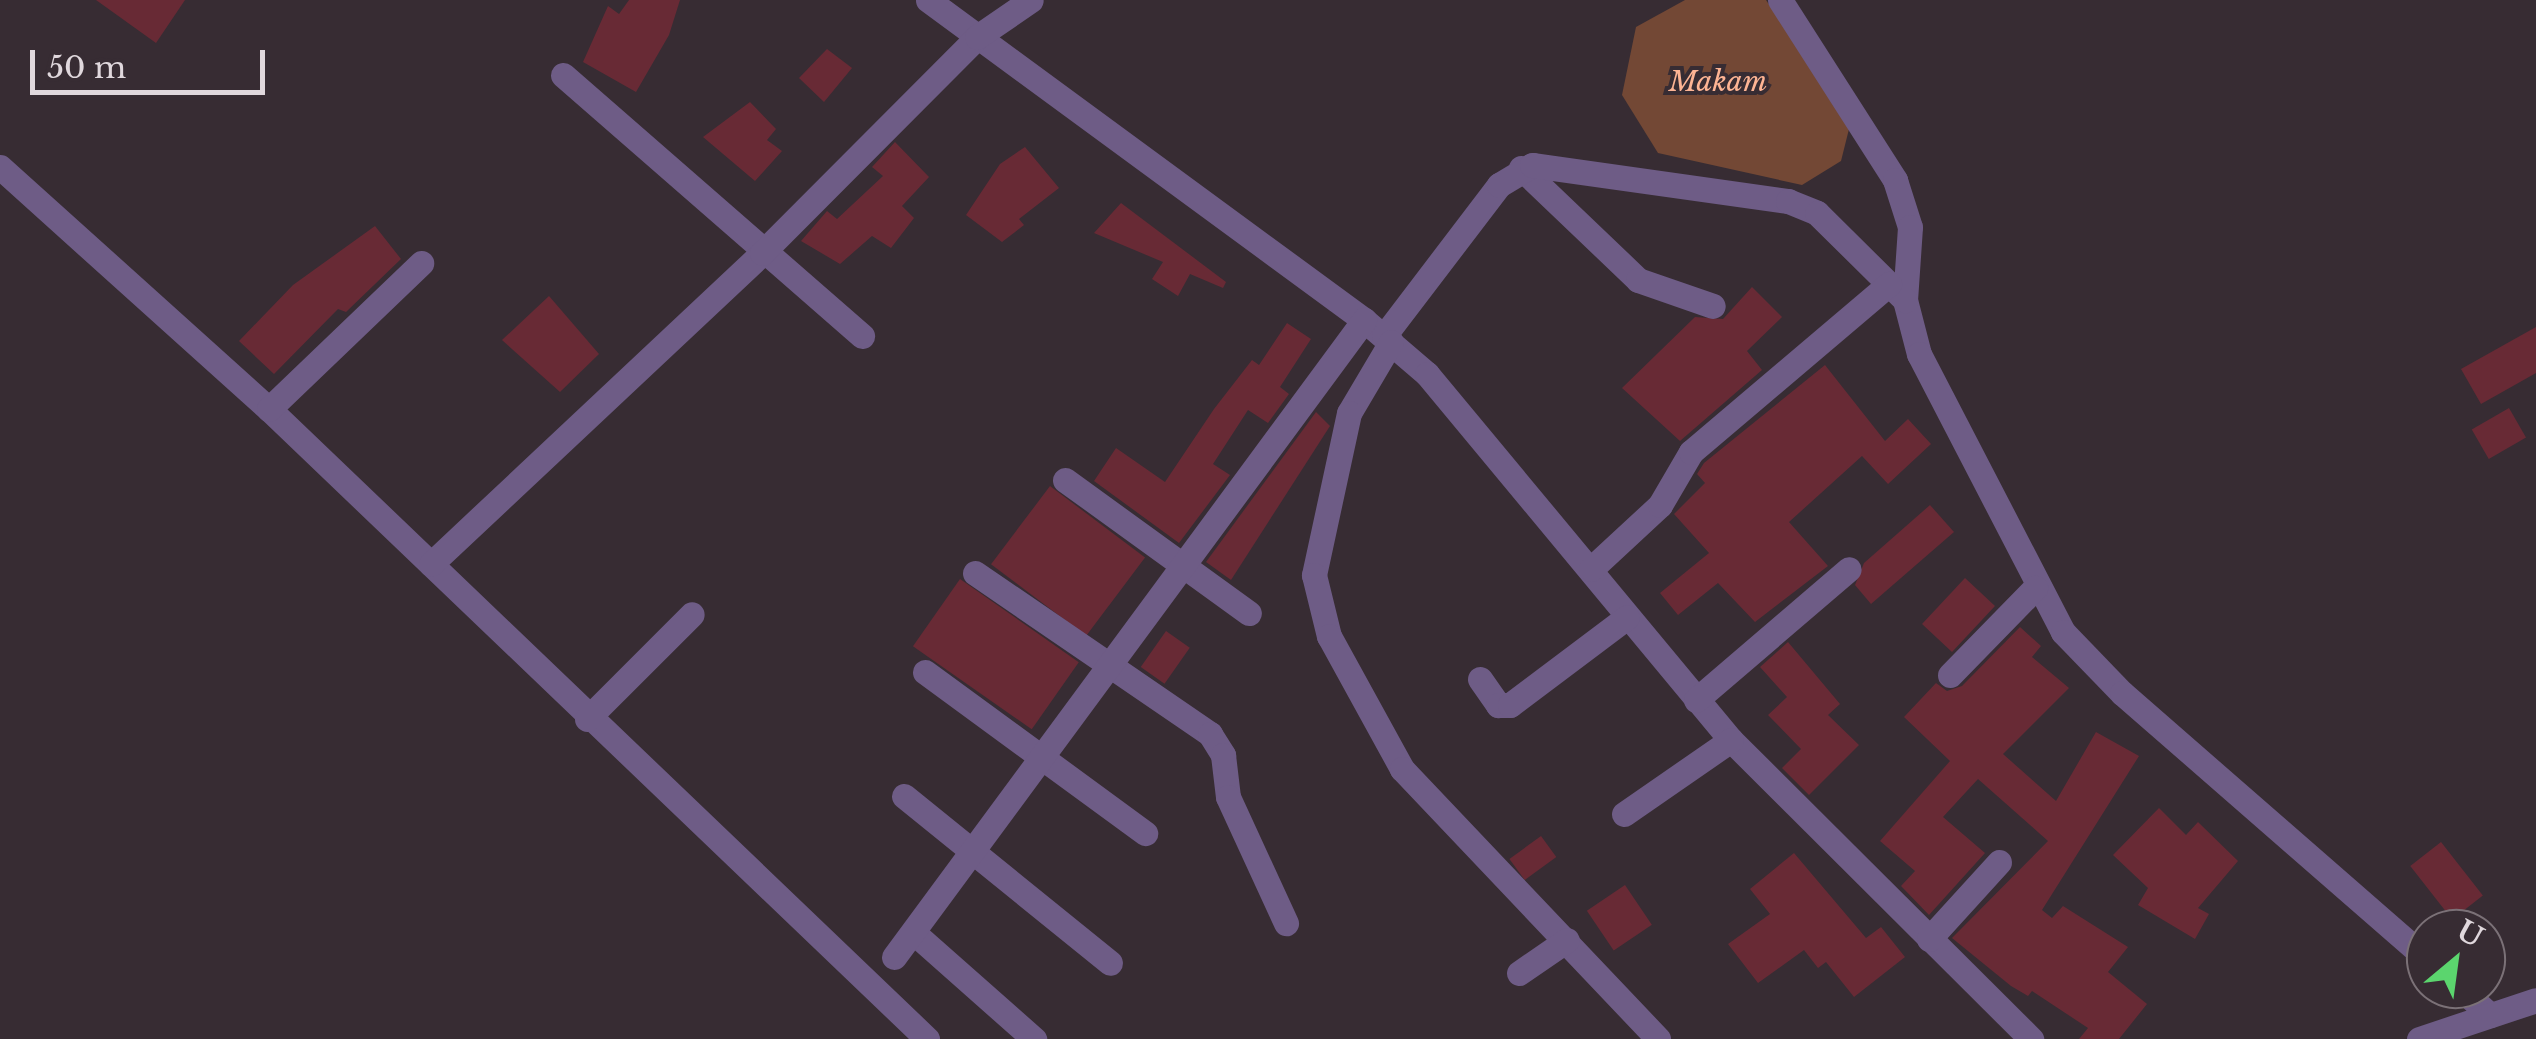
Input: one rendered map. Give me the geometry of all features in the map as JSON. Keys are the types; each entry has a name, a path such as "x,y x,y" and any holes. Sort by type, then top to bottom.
{"street":[{"path":"928,0 1379,333 1427,374 1730,740 2031,1039"},
{"path":"431,564 762,253 977,37 1030,0"},
{"path":"1591,569 1660,505 1690,452 1897,292 1910,227 1894,180 1780,0"},
{"path":"563,75 762,253 862,336"},
{"path":"894,958 975,852 1179,563 1379,333 1499,185 1521,168 1546,165 1788,200 1817,213 1897,292 1918,354 2036,588 2063,632 2122,693 2406,941"},
{"path":"0,167 269,410 587,719 926,1039"},
{"path":"1521,168 1638,280 1713,306"},
{"path":"269,410 421,264"},
{"path":"1379,333 1350,413 1314,575 1329,636 1402,769 1658,1039"},
{"path":"1065,480 1250,613"},
{"path":"1696,700 1848,569"},
{"path":"975,573 1109,660 1219,744 1228,797 1286,923"},
{"path":"1950,675 2036,588"},
{"path":"587,719 692,614"},
{"path":"1480,679 1498,705 1510,705 1628,616"},
{"path":"925,672 1044,753 1145,832"},
{"path":"1624,814 1730,740"},
{"path":"904,796 1110,964"},
{"path":"1929,939 1999,862"},
{"path":"913,932 1034,1039"},
{"path":"1519,973 1567,940"},
{"path":"2419,1039 2536,1000"},
{"path":"2483,1009 2490,1015"}],"green space":[{"name":"Makam","path":"1685,0 1766,0 1850,125 1841,161 1802,185 1658,153 1622,95 1636,27"}],"building":[{"path":"96,0 185,0 156,43"},
{"path":"629,0 680,0 669,35 636,92 583,62 608,6 619,14"},
{"path":"827,49 852,68 824,102 799,78"},
{"path":"750,102 776,129 767,140 782,151 755,181 703,137"},
{"path":"895,142 929,177 902,206 914,218 891,248 872,236 840,264 801,241 827,211 837,219 883,176 872,167"},
{"path":"1025,147 1059,188 1019,219 1024,225 1002,242 966,215 1000,164"},
{"path":"1121,203 1226,282 1223,288 1190,274 1178,296 1152,279 1163,262 1094,233"},
{"path":"375,226 401,259 346,312 338,309 274,374 239,341 293,285"},
{"path":"1752,287 1782,317 1747,351 1762,370 1680,441 1622,388 1695,317 1723,319"},
{"path":"549,296 599,354 560,392 502,340"},
{"path":"1287,323 1311,339 1280,387 1289,394 1268,423 1248,410 1213,464 1230,475 1179,543 1094,481 1116,448 1165,482 1214,409 1252,360 1259,365"},
{"path":"2536,327 2536,373 2481,404 2461,369"},
{"path":"1825,365 1885,441 1908,419 1931,444 1888,484 1862,456 1789,522 1828,566 1755,622 1718,583 1678,615 1660,593 1709,553 1674,514 1705,483 1697,474 1704,463"},
{"path":"2509,408 2526,437 2489,459 2472,430"},
{"path":"1316,412 1330,426 1231,580 1206,562"},
{"path":"1050,486 1145,558 1086,636 991,564"},
{"path":"1930,505 1954,532 1871,604 1855,585 1864,563"},
{"path":"1965,578 1995,606 1952,652 1922,624"},
{"path":"960,579 1079,662 1032,729 913,646"},
{"path":"2020,627 2041,646 2032,657 2069,688 2003,754 2056,801 2096,732 2139,756 2042,910 2052,918 2063,906 2128,947 2108,972 2147,1004 2119,1039 2079,1039 2088,1028 2032,991 2028,996 2011,986 1952,938 2048,841 1978,779 1943,817 1985,853 1929,915 1901,886 1915,871 1880,841 1950,761 1904,717 1936,683 1947,691 1962,686"},
{"path":"1166,631 1190,648 1165,684 1141,667"},
{"path":"1788,642 1840,704 1828,715 1859,745 1809,795 1782,768 1801,749 1768,715 1787,697 1760,667"},
{"path":"2159,808 2186,835 2198,822 2238,861 2198,908 2209,914 2195,939 2138,905 2148,888 2113,855"},
{"path":"1541,836 1556,857 1525,880 1509,859"},
{"path":"2441,842 2483,896 2466,909 2444,909 2410,866"},
{"path":"1794,853 1866,938 1881,927 1905,957 1854,997 1826,962 1818,968 1804,950 1758,983 1728,944 1770,914 1750,889"},
{"path":"1625,885 1652,925 1614,951 1587,911"}]}
